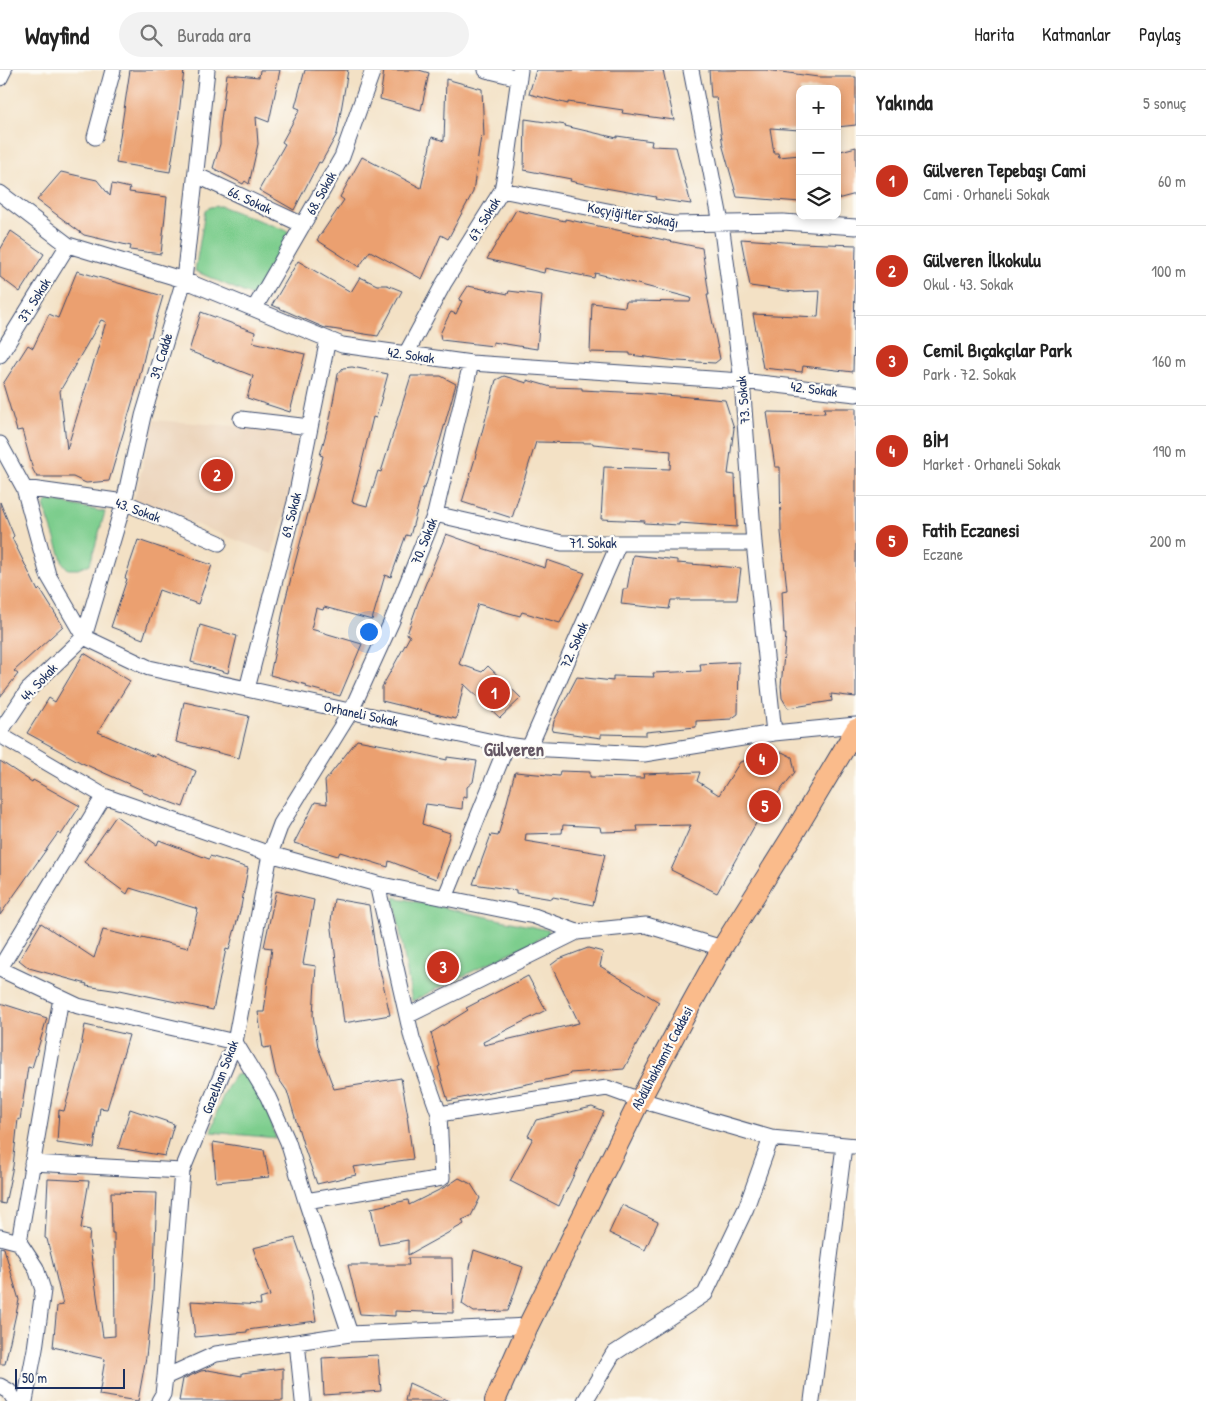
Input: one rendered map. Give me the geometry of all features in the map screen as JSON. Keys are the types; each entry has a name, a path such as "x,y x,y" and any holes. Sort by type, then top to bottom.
{"main road":[{"name":"Abdülhakhamit Caddesi","path":"495,1401 528,1326 640,1100 722,948 856,729"}],"street":[{"path":"0,78 4,70"},
{"path":"95,137 113,70"},
{"name":"39. Cadde","path":"84,636 124,502 143,416 184,280 207,70"},
{"name":"68. Sokak","path":"254,309 342,156 372,70"},
{"path":"486,70 520,74"},
{"name":"73. Sokak","path":"691,70 721,223 742,381 754,543 774,733"},
{"name":"67. Sokak","path":"406,354 444,283 502,190 520,74"},
{"name":"66. Sokak","path":"196,175 304,225"},
{"name":"Koçyiğitler Sokağı","path":"502,190 673,224 783,222 856,227"},
{"name":"42. Sokak","path":"0,193 68,245 184,280 342,345 471,363 742,381 856,394"},
{"name":"37. Sokak","path":"0,355 68,245"},
{"name":"69. Sokak","path":"246,688 295,502 328,339"},
{"name":"70. Sokak","path":"352,712 436,514 471,363"},
{"path":"241,420 310,427"},
{"path":"0,444 24,488 48,574 84,636"},
{"name":"43. Sokak","path":"24,488 124,502 219,543"},
{"name":"71. Sokak","path":"436,514 562,543 754,543"},
{"name":"72. Sokak","path":"529,748 620,543"},
{"name":"Orhaneli Sokak","path":"84,636 149,668 507,746 644,754 774,733 856,725"},
{"name":"44. Sokak","path":"0,733 28,690 84,636"},
{"name":"Gazelhan Sokak","path":"159,1401 162,1394 164,1377 182,1171 236,1042 270,854 282,824 352,712"},
{"path":"0,733 104,796 270,854 377,884 534,916 577,932"},
{"path":"445,898 507,746"},
{"path":"104,796 0,968 78,1006 236,1042 268,1097 288,1142 350,1334"},
{"path":"306,1202 442,1178 439,1114 412,1038 377,884"},
{"path":"407,1016 577,932 646,925 722,948"},
{"path":"19,1242 61,998"},
{"path":"439,1114 607,1088 640,1100 772,1138 852,1147 812,1401"},
{"path":"585,1401 613,1354 705,1294 746,1208 772,1138"},
{"path":"32,1163 182,1171"},
{"path":"0,1237 19,1242 36,1268 43,1290 35,1349 25,1401"},
{"path":"164,1377 216,1354 350,1334 528,1326"},
{"path":"297,1342 303,1401"},
{"path":"0,1386 9,1391 15,1401"}],"shaded area":[{"path":"154,420 273,429 290,433 295,439 298,451 288,505 272,554 134,500"}],"green space":[{"path":"220,206 288,231 288,240 252,296 195,271 205,211 210,207"},
{"path":"49,500 105,512 90,564 78,569 68,569 63,563 44,506"},
{"path":"394,897 548,930 549,934 412,1001"},
{"path":"244,1074 251,1080 260,1095 276,1138 211,1132 220,1102 227,1088 235,1075"}],"building":[{"path":"130,70 184,70 170,172 116,163"},
{"path":"260,70 280,70 269,122 256,117 258,144 249,184 245,181 243,184 213,168 220,144 220,128 227,74 259,77"},
{"path":"305,70 348,70 337,134 321,163 319,162 294,210 259,190 285,144 282,142 300,109 295,107"},
{"path":"384,70 419,70 429,73 421,110 380,99"},
{"path":"536,70 663,70 674,120 622,113 623,110 568,102 568,104 529,94"},
{"path":"709,70 766,70 818,77 856,77 856,125 841,127 841,85 796,85 796,130 770,128 774,153 778,153 779,157 796,155 796,202 737,197 723,147 716,97 711,97"},
{"path":"446,79 482,89 484,137 481,136 473,192 448,239 441,235 422,279 370,251 359,267 317,240 344,200 340,197 362,157 421,188 432,137 444,141"},
{"path":"525,119 566,125 617,138 617,136 652,141 651,146 676,147 691,204 655,199 656,197 594,186 570,181 571,179 524,170"},
{"path":"856,147 856,194 841,198 841,175 841,151"},
{"path":"61,172 97,180 110,196 112,184 130,188 129,192 167,197 161,254 130,250 131,246 84,235 37,200"},
{"path":"516,210 702,248 709,295 707,295 720,359 715,363 677,361 630,355 630,353 590,352 592,303 625,307 626,301 690,302 691,298 595,273 594,278 545,268 544,273 487,259"},
{"path":"11,231 44,254 20,292 0,277 0,250"},
{"path":"741,239 856,245 853,372 803,366 802,372 763,368 753,314 818,317 820,291 794,292 750,286"},
{"path":"298,261 351,292 360,277 377,285 387,285 402,291 378,336 325,328 272,305"},
{"path":"77,271 163,296 151,337 149,337 138,383 109,481 86,483 73,477 37,477 33,470 22,430 17,431 3,384 28,345 33,348 49,314 58,318","holes":["101,320 106,322 67,449 60,391"]},
{"path":"468,286 508,294 509,291 542,295 537,349 493,342 493,346 441,340 440,334 448,317 451,312 456,314 462,301 459,300"},
{"path":"201,312 255,332 253,342 305,354 290,412 247,398 253,376 189,351"},
{"path":"352,367 388,374 376,418 373,417 352,502 367,506 378,471 381,472 411,376 441,376 456,384 410,536 406,535 391,577 385,575 372,620 324,607 323,610 316,608 311,629 362,644 340,696 270,675 285,601 323,456 320,455 330,419 338,374 343,368"},
{"path":"504,376 527,383 527,380 551,387 725,400 734,428 728,474 735,475 737,527 601,519 604,467 670,469 671,451 593,443 536,442 512,518 462,502 496,380"},
{"path":"824,408 856,408 856,697 831,694 832,701 788,708 782,698 781,686 786,634 784,634 782,591 787,590 781,532 780,467 775,467 767,412 825,413"},
{"path":"0,502 14,536 12,538 38,591 40,589 63,626 14,671 18,674 0,697"},
{"path":"446,534 482,548 545,568 547,560 585,573 560,623 522,612 520,616 478,604 459,664 482,672 488,666 521,698 500,718 464,684 456,719 382,701 382,687 410,636 407,634 419,600"},
{"path":"138,540 212,565 198,604 159,590 143,639 111,627"},
{"path":"633,555 677,560 677,563 741,568 737,600 671,600 669,609 621,604 623,589 627,589"},
{"path":"200,625 237,636 228,673 191,662"},
{"path":"84,653 130,681 98,732 155,757 156,754 196,771 183,807 142,792 142,790 80,762 27,733 49,698 55,702"},
{"path":"739,662 738,714 731,719 696,721 696,727 646,732 646,735 601,734 601,738 552,731 554,721 577,677 613,681 613,676 654,677 653,673 701,671 700,664"},
{"path":"184,702 249,716 239,758 176,742"},
{"path":"357,740 447,760 447,757 477,761 473,782 467,787 467,798 463,797 462,809 426,804 422,824 450,833 436,879 389,861 388,867 340,852 338,856 294,843 315,802 327,804 325,781"},
{"path":"782,752 792,757 795,772 760,816 717,893 671,870 691,825 637,826 638,831 601,832 600,827 563,825 562,833 526,834 525,841 605,854 593,905 553,897 552,899 516,893 516,890 473,884 491,835 498,836 515,772 559,776 560,771 590,772 590,777 644,778 643,774 700,772 697,781 719,795 740,762"},
{"path":"0,761 32,782 33,780 80,806 61,835 58,833 0,915"},
{"path":"116,816 157,845 159,840 209,859 210,856 248,868 241,907 229,950 226,949 213,1010 120,990 86,986 87,984 29,968 19,960 41,923 94,958 103,930 188,948 198,909 130,888 127,894 84,862"},
{"path":"276,891 314,900 303,964 316,966 313,1015 318,1047 334,1089 401,1078 413,1159 353,1167 356,1175 317,1184 287,1091 276,1075 270,1047 263,1048 258,1012 264,1012 272,948 264,947"},
{"path":"334,899 369,905 378,969 380,970 390,1015 344,1023 331,921"},
{"path":"588,948 603,952 600,966 659,1002 624,1069 570,1073 569,1075 448,1101 431,1033 468,1010 466,1008 528,976 546,1010 483,1042 484,1045 579,1023 551,965 559,959"},
{"path":"0,1003 47,1018 32,1068 28,1067 20,1120 18,1119 13,1166 5,1204 0,1203"},
{"path":"85,1025 129,1035 107,1109 100,1108 94,1148 57,1143 59,1110 64,1111 79,1057"},
{"path":"592,1107 604,1112 559,1206 510,1181 533,1138 528,1136 536,1120"},
{"path":"130,1109 174,1124 165,1156 118,1148"},
{"path":"213,1142 264,1150 269,1177 216,1182"},
{"path":"459,1178 471,1184 480,1198 471,1216 462,1220 464,1224 408,1255 408,1240 379,1245 371,1208 408,1200 409,1205"},
{"path":"48,1179 89,1181 81,1228 90,1230 89,1240 103,1337 115,1336 114,1233 112,1233 111,1192 157,1193 153,1292 146,1357 138,1401 99,1395 105,1359 53,1347 57,1306 63,1305 47,1239 45,1238"},
{"path":"622,1205 658,1222 645,1250 609,1233"},
{"path":"295,1238 310,1281 316,1321 247,1330 247,1332 195,1337 191,1301 261,1305 260,1299 270,1296 253,1248"},
{"path":"0,1247 4,1248 19,1300 5,1364 0,1364"},
{"path":"474,1250 523,1267 508,1311 474,1312 462,1304"},
{"path":"408,1258 452,1258 453,1313 395,1311 395,1316 360,1314 348,1265 409,1265"},
{"path":"378,1355 381,1391 324,1395 322,1358"},
{"path":"283,1368 283,1401 179,1401 183,1379 201,1371 208,1370 242,1376 242,1373"},
{"path":"409,1383 449,1401 405,1401"}],"place":[{"name":"Gülveren İlkokulu","path":"217,475"},
{"name":"Gülveren Tepebaşı Cami","path":"494,693"},
{"name":"BİM","path":"762,759"},
{"name":"Fatih Eczanesi","path":"765,806"},
{"name":"Cemil Bıçakçılar Park","path":"443,967"}],"district":[{"name":"Gülveren","path":"514,749"}]}
